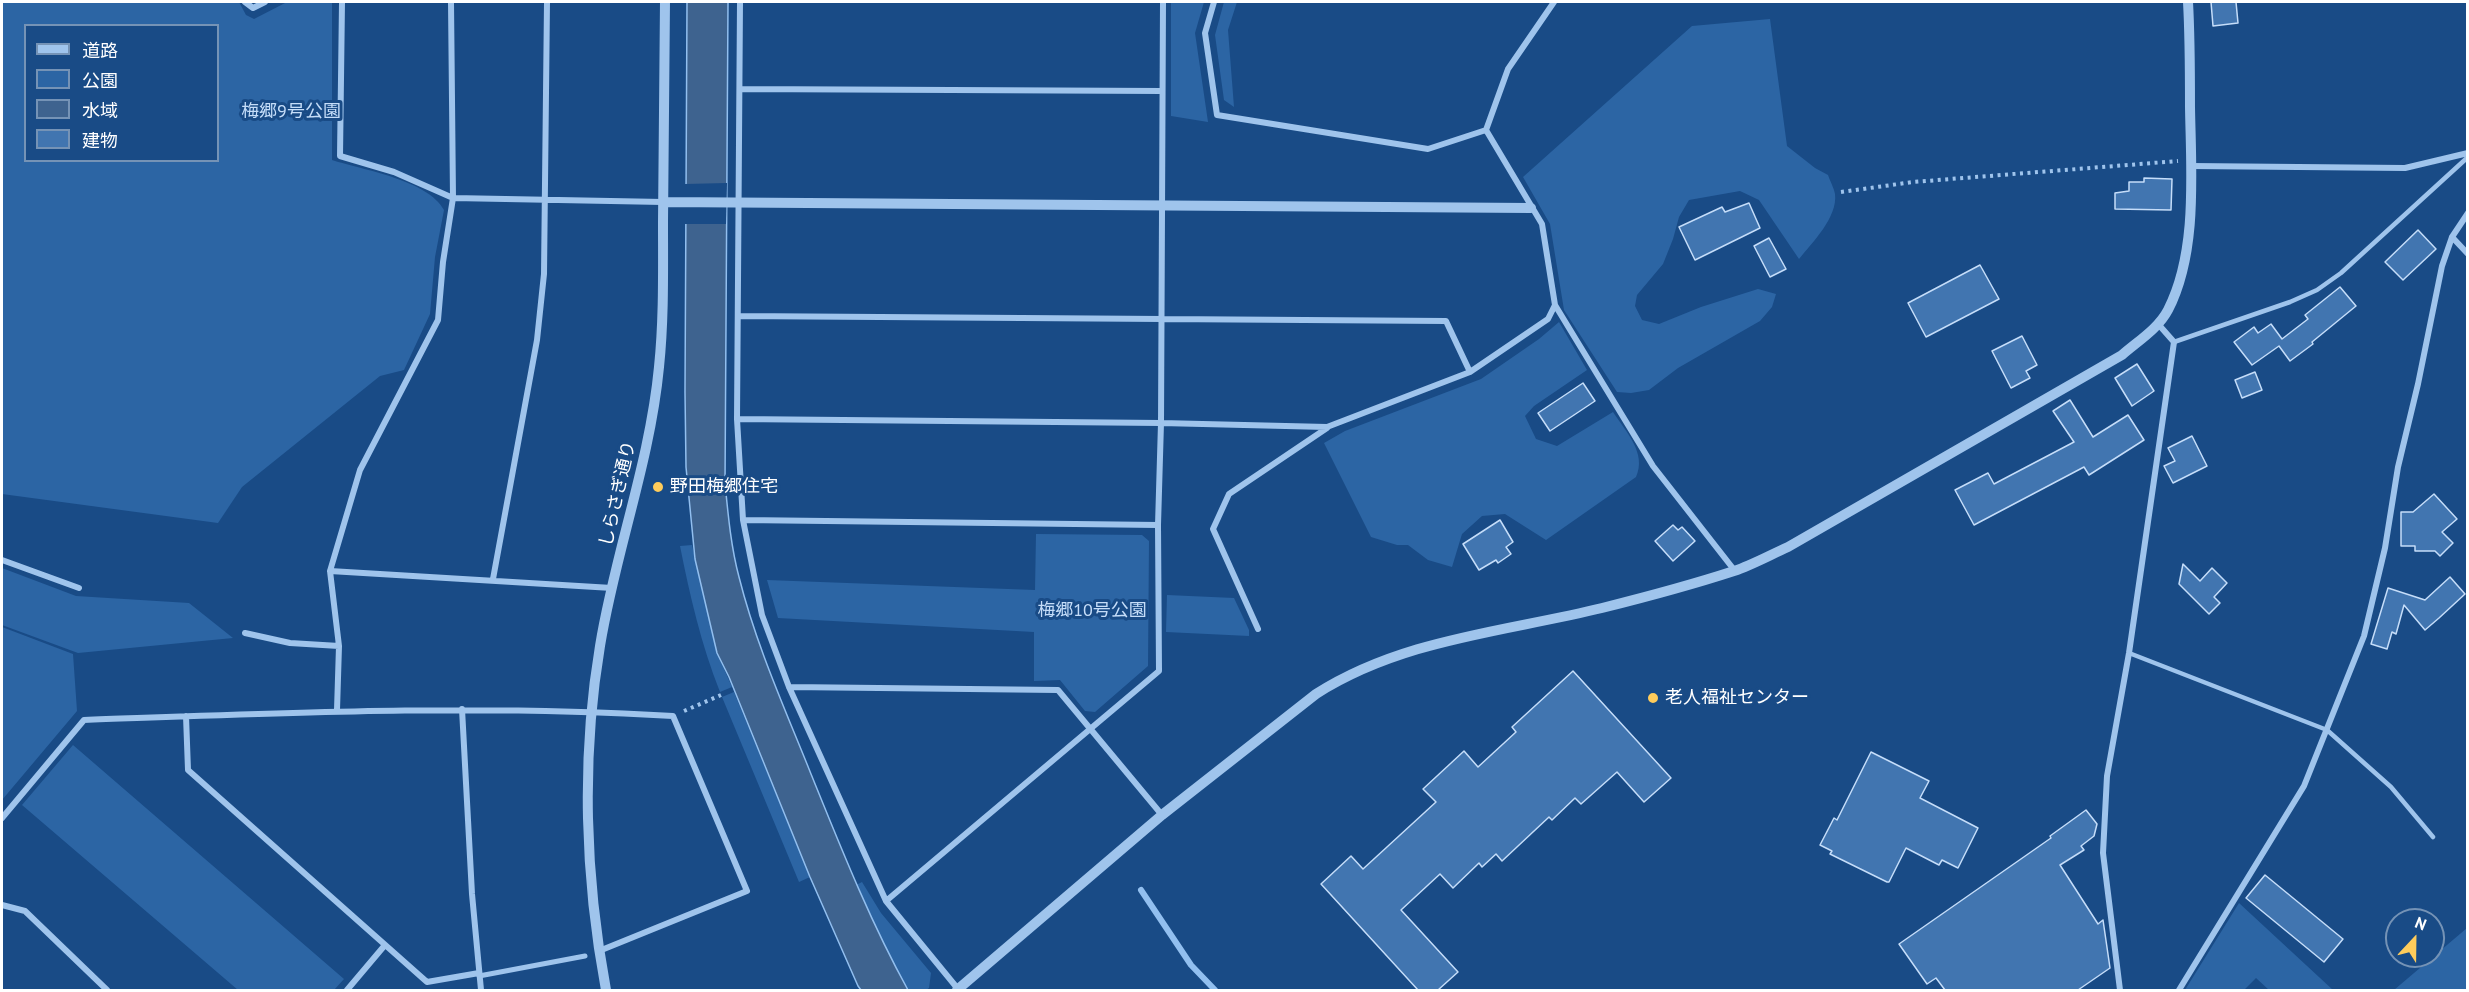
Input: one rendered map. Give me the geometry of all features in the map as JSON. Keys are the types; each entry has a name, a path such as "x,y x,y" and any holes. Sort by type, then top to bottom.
{"street":[{"path":"245,2 253,8 265,2"},
{"path":"342,2 340,156 394,172 453,198 685,203 1531,208"},
{"path":"337,710 339,646 330,571 360,470 438,320 443,262 453,198 451,2"},
{"path":"493,579 537,340 543,274 547,2"},
{"name":"しらさぎ通り","path":"606,990 591,880 588,800 592,711 600,646 643,462 659,368 665,2"},
{"path":"740,2 740,90 732,203 738,316 738,419 743,520 762,615 789,687 886,901 957,990 1162,815 1316,694 1341,678 1370,664 1430,645 1602,608 1736,571 1788,547 2122,355 2158,325 2168,311 2182,277 2187,254 2191,166 2188,2"},
{"path":"886,901 1159,671 1158,525 1161,423 1163,2"},
{"path":"1214,2 1205,33 1217,115 1428,149 1486,130"},
{"path":"1554,2 1508,69 1486,130 1542,224 1555,305 1653,466 1736,571"},
{"path":"740,90 1162,91"},
{"path":"2191,166 2405,168 2468,155"},
{"path":"2179,990 2304,786 2364,636 2385,549 2398,467 2442,266 2452,237 2468,213"},
{"path":"2452,237 2468,254"},
{"path":"1258,629 1213,529 1229,494 1327,428 1470,372 1548,319 1555,305"},
{"path":"738,316 1446,321 1470,372"},
{"path":"2120,990 2103,853 2107,776 2130,653 2174,342 2158,325"},
{"path":"738,419 1161,423 1327,428"},
{"path":"743,520 1158,525"},
{"path":"2,560 79,588"},
{"path":"330,571 613,588"},
{"path":"245,633 290,643 339,646"},
{"path":"789,687 1058,690 1162,815"},
{"path":"2,818 84,720 337,710 592,711 673,716 747,891 599,951"},
{"path":"462,710 472,894 481,990"},
{"path":"186,716 188,770 427,982 585,956"},
{"path":"2,905 25,911 107,990"},
{"path":"347,990 386,945"}],"lane":[{"path":"2174,342 2290,302 2317,290 2341,273 2468,155"},
{"path":"2130,653 2327,730 2391,787 2433,837"}],"path":[{"path":"1841,192 1924,182 2177,161 2191,166"},
{"path":"673,716 721,695"}],"green space":[{"name":"梅郷9号公園","path":"2,2 239,2 246,15 254,19 287,2 332,2 332,160 410,184 436,200 444,210 435,257 430,314 404,370 380,376 242,487 218,523 2,494"},
{"path":"1171,2 1204,2 1195,33 1208,122 1171,116"},
{"path":"1224,2 1237,2 1228,30 1234,107 1224,100 1215,35"},
{"path":"1770,19 1787,146 1828,175 1835,194 1832,212 1823,229 1799,259 1759,200 1740,191 1689,200 1679,217 1663,264 1637,295 1635,306 1642,320 1659,324 1701,307 1758,289 1776,294 1772,307 1760,321 1678,368 1649,390 1631,393 1617,392 1564,310 1550,224 1523,177 1692,26"},
{"path":"1559,322 1587,370 1534,406 1525,416 1536,439 1557,446 1613,412 1637,451 1639,468 1636,477 1546,540 1505,514 1482,516 1462,534 1452,567 1428,560 1408,545 1397,545 1371,537 1324,443 1345,431 1481,379 1539,339"},
{"name":"梅郷10号公園","path":"1036,534 1142,535 1149,541 1148,666 1095,712 1085,711 1060,680 1034,681 1034,632 778,618 767,580 1035,590"},
{"path":"692,545 717,653 732,687 720,692 697,620 680,546"},
{"path":"2,568 76,596 189,603 233,638 78,653 2,625"},
{"path":"1167,595 1234,598 1249,630 1249,636 1166,632"},
{"path":"2,627 73,654 77,711 2,800"},
{"path":"734,692 810,877 799,882 722,697"},
{"path":"73,745 344,979 334,990 238,990 22,805"},
{"path":"862,882 881,913 931,973 929,988 926,990 908,990 883,944 856,885"},
{"path":"2239,903 2333,990 2269,990 2256,978 2244,990 2185,990"},
{"path":"2467,928 2467,990 2394,990 2420,968 2445,968 2445,947"}],"water":[{"path":"687,2 728,2 725,483 736,566 762,652 781,701 856,884 908,990 861,990 858,986 717,653 695,559 686,467"}],"pier":[{"path":"727,183 726,224 685,224 685,184"}],"building":[{"path":"2211,2 2236,2 2238,23 2213,26"},
{"path":"2144,178 2172,179 2171,210 2115,209 2115,193 2129,191 2129,182 2144,182"},
{"path":"1749,203 1760,228 1695,260 1679,227 1722,207 1725,212"},
{"path":"2418,230 2436,249 2403,280 2385,262"},
{"path":"1769,238 1786,269 1770,277 1754,246"},
{"path":"1980,265 1999,299 1926,337 1908,303"},
{"path":"2340,287 2356,306 2290,361 2279,346 2252,365 2234,342 2254,327 2258,333 2271,324 2282,339 2308,319 2305,315"},
{"path":"2022,336 2037,365 2026,371 2030,378 2011,388 1992,351"},
{"path":"2137,364 2154,391 2132,406 2115,378"},
{"path":"2255,372 2262,390 2242,398 2235,380"},
{"path":"1583,383 1595,401 1550,431 1538,413"},
{"path":"2070,400 2093,437 2128,415 2144,440 2089,475 2084,467 1974,525 1955,490 1988,473 1994,484 2074,442 2053,411"},
{"path":"2192,436 2207,466 2173,483 2164,466 2175,461 2168,448"},
{"path":"2434,494 2457,519 2442,532 2453,543 2440,556 2435,551 2415,551 2415,546 2401,546 2401,512 2413,512"},
{"path":"1500,520 1513,542 1506,547 1511,554 1498,563 1496,560 1479,570 1463,544"},
{"path":"1673,525 1678,530 1682,527 1695,541 1673,561 1655,541"},
{"path":"2183,564 2200,581 2212,568 2227,583 2214,597 2220,603 2209,614 2179,584"},
{"path":"2450,577 2465,594 2425,630 2404,605 2396,634 2392,632 2387,649 2371,644 2388,588 2425,600"},
{"path":"1573,671 1671,778 1644,802 1617,772 1581,804 1575,798 1552,820 1549,817 1502,861 1496,854 1482,867 1479,863 1453,888 1440,874 1401,910 1458,972 1438,990 1418,990 1321,884 1351,856 1363,869 1436,802 1423,789 1464,751 1478,767 1516,732 1512,727"},
{"path":"1871,752 1929,781 1920,798 1978,828 1958,868 1942,860 1939,865 1906,848 1887,882 1830,854 1832,851 1820,845 1834,818 1837,820"},
{"path":"2086,810 2097,824 2094,836 2081,846 2084,850 2060,865 2098,924 2103,920 2110,968 2078,990 1945,990 1936,978 1927,984 1899,944 2051,838 2050,836"},
{"path":"2265,875 2343,939 2324,962 2246,898"}],"waterway":[{"path":"1141,890 1191,965 1215,990"}],"place":[{"name":"野田梅郷住宅","path":"658,487"},
{"name":"老人福祉センター","path":"1653,698"}]}
